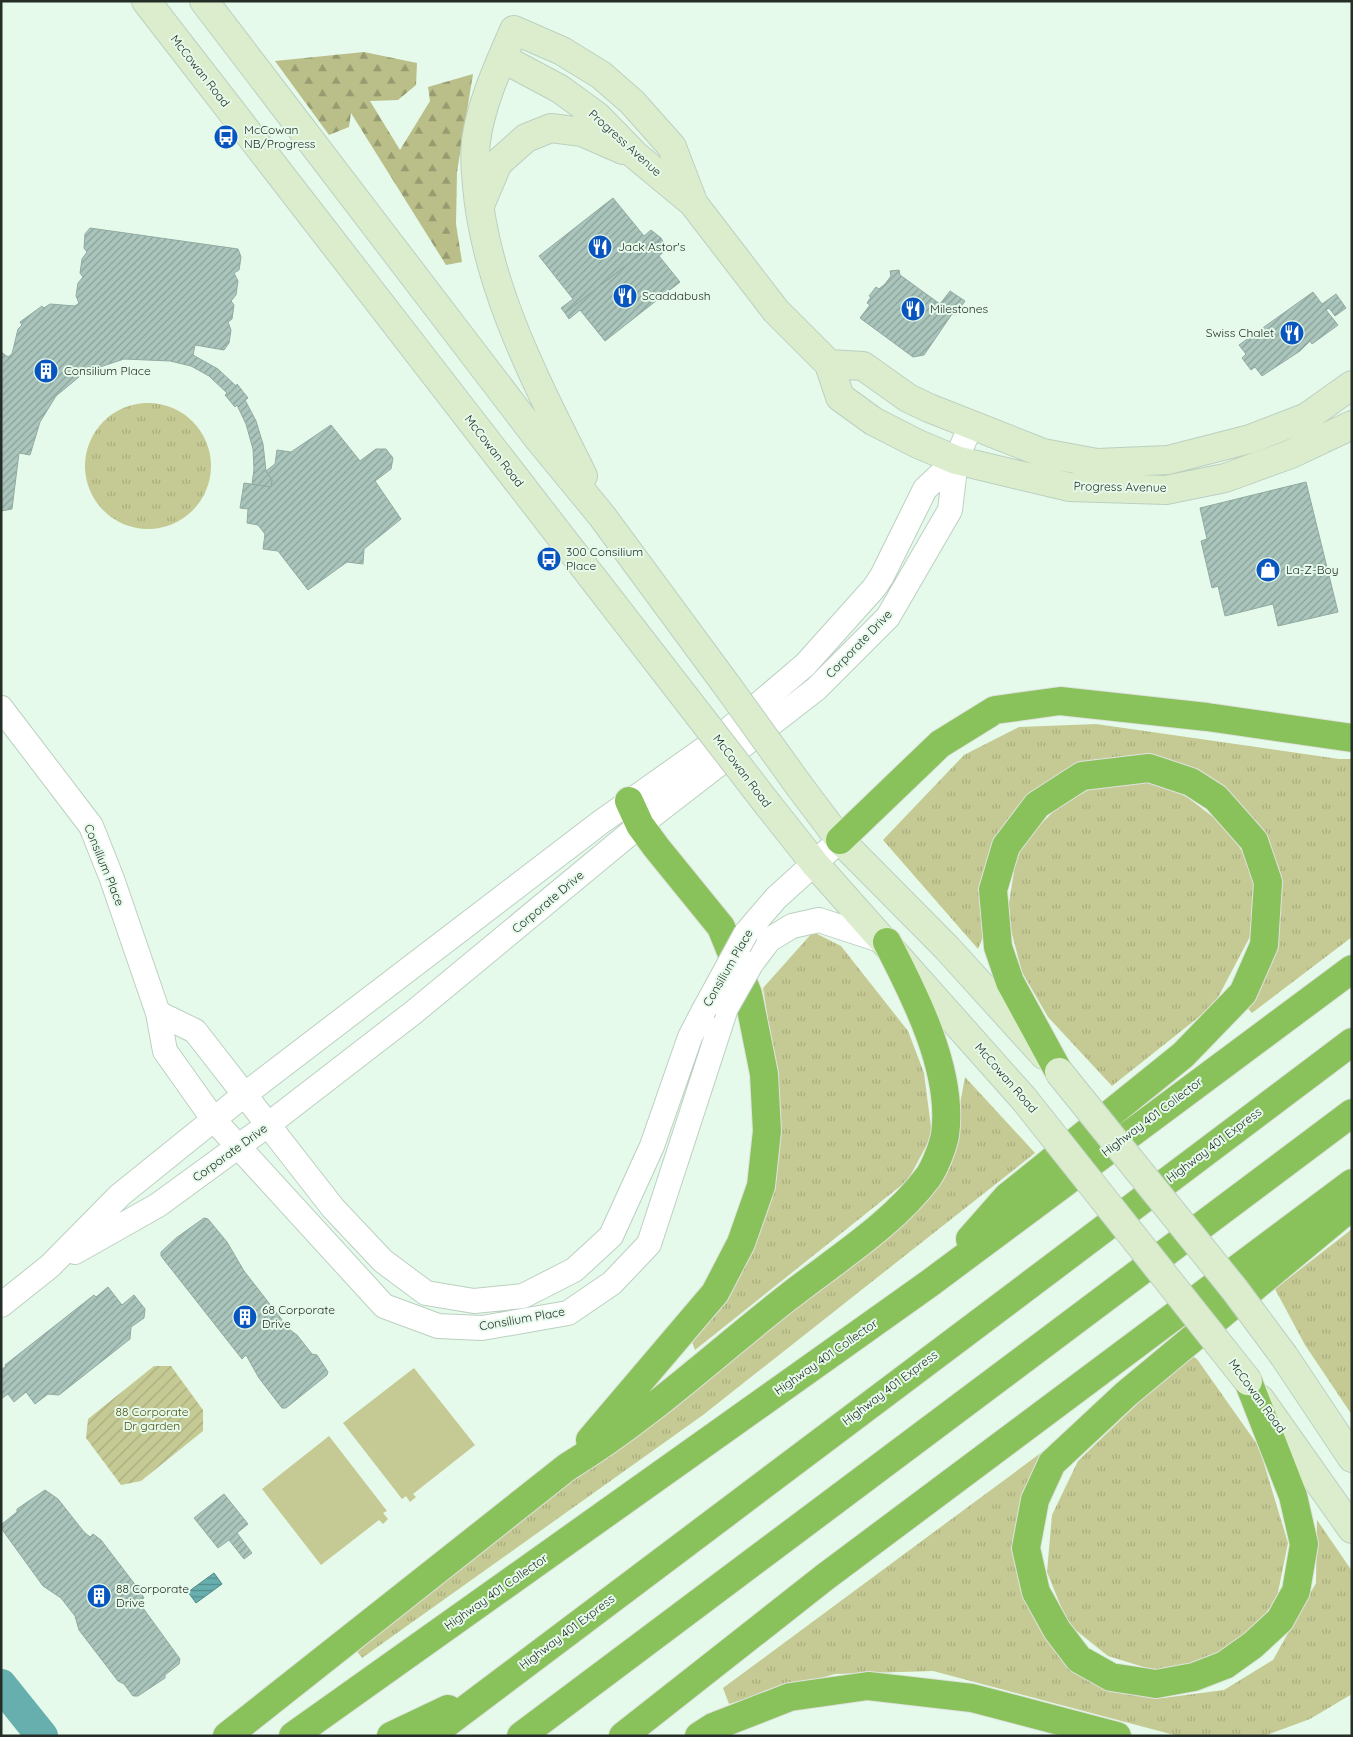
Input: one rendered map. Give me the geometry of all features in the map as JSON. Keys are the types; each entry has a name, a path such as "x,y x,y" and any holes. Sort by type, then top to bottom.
{"highway":[{"path":"840,840 940,744 995,710 1060,702 1207,716 1352,738"},
{"path":"930,1283 1007,1197 1183,1055 1243,993 1264,945 1268,882 1254,840 1216,798 1191,782 1149,768 1082,776 1037,805 1006,846 993,890 998,947 1010,982 1059,1072"},
{"path":"567,1467 715,1293 741,1243 760,1186 767,1132 764,1074 748,994 721,927 656,847 635,813"},
{"path":"227,1736 567,1467 604,1444 788,1297 883,1225 929,1176 945,1136 946,1092 920,1007 887,942"},
{"name":"Highway 401 Collector","path":"293,1736 930,1283 1352,969"},
{"name":"Highway 401 Express","path":"430,1736 1352,1042"},
{"path":"521,1736 1352,1113"},
{"path":"623,1736 825,1577 1352,1183"},
{"path":"1248,1381 1293,1496 1304,1544 1296,1590 1280,1620 1253,1645 1225,1664 1194,1677 1156,1684 1111,1677 1079,1659 1057,1630 1036,1592 1026,1548 1035,1500 1052,1463 1126,1394 1352,1206"},
{"path":"700,1736 713,1727 790,1698 868,1686 972,1698 1117,1736"},
{"path":"391,1736 490,1690"}],"main road":[{"name":"McCowan Road","path":"146,1 815,864 887,942 1024,1099 1248,1381 1352,1529"},
{"path":"204,1 531,429 602,516 840,840 948,948 1059,1072 1235,1290 1284,1356 1352,1458"},
{"name":"Progress Avenue","path":"693,203 672,147 632,102 601,75 562,51 514,30 502,58 568,94 597,116 635,155 693,203 776,311 829,364 840,397 866,416 918,444 956,460 1069,487 1166,490 1225,478 1291,454 1352,424"},
{"path":"502,58 479,124 474,166 479,210 491,266 510,318 540,388 602,516"},
{"path":"479,210 498,163 526,138 551,128 582,132 635,155"},
{"name":"Progress Avenue","path":"829,364 863,366 908,398 971,425 1043,453 1097,463 1168,460 1250,439 1307,417 1352,385"}],"street":[{"name":"Corporate Drive","path":"1,1305 50,1266 120,1195 244,1095 435,948 816,689 888,617 950,510 956,460 971,425"},
{"name":"Corporate Drive","path":"50,1266 158,1205 269,1124 457,977 714,742 805,665 874,588 882,576 925,489 956,460"},
{"name":"Consilium Place","path":"1,708 91,826 112,879 158,1013 165,1051 214,1120 240,1146 334,1253 384,1306 438,1326 482,1328 568,1313 612,1284 649,1244 726,1008 751,964 770,940 792,926 819,920 887,942"},
{"name":"Consilium Place","path":"158,1013 194,1031 269,1124 333,1208 383,1261 426,1293 474,1301 523,1296 574,1270 611,1236 652,1146 690,1037 746,933 776,898 840,840"},
{"path":"435,948 457,977"}],"green space":[{"path":"364,52 417,63 416,85 398,100 370,101 400,150 430,101 428,87 473,74 457,172 456,224 462,262 446,265 351,113 349,127 329,135 275,61"},
{"path":"148,403 172,408 192,422 206,442 211,466 206,490 192,510 172,524 148,529 124,524 104,510 90,490 85,466 90,442 104,422 124,408"},
{"path":"1096,724 1339,759 1352,759 1352,937 1252,1013 1244,1004 1274,957 1277,920 1236,801 1091,765 994,844 983,937 978,949 883,840 964,755 1019,727"},
{"path":"1150,780 1187,797 1230,830 1256,877 1254,929 1214,1005 1112,1086 1048,1017 1022,972 1007,915 1018,847 1058,807 1099,784"},
{"path":"813,932 841,946 908,1031 924,1073 932,1135 908,1180 695,1350 692,1342 738,1274 773,1189 780,1096 763,988"},
{"path":"965,1077 1035,1153 703,1415 362,1658 356,1650 889,1234 950,1159"},
{"path":"1352,1229 1352,1415 1305,1345 1275,1289"},
{"path":"1189,1354 1197,1359 1259,1447 1288,1543 1277,1597 1248,1639 1205,1666 1163,1673 1108,1656 1068,1624 1047,1572 1052,1515 1078,1461"},
{"name":"88 Corporate Dr garden","path":"154,1366 171,1366 203,1410 203,1431 141,1481 121,1485 86,1438 88,1419"},
{"path":"414,1368 475,1445 413,1494 416,1497 410,1502 406,1496 402,1499 343,1423"},
{"path":"329,1436 387,1511 383,1513 388,1519 383,1524 379,1520 321,1565 262,1489"},
{"path":"1053,1444 1025,1592 1100,1685 1163,1698 1224,1690 1273,1660 1316,1583 1317,1520 1352,1571 1352,1694 1310,1719 1264,1736 1178,1736 933,1671 835,1674 729,1704 723,1688"}],"water":[{"path":"214,1573 222,1584 196,1603 188,1592"}],"building":[{"name":"Jack Astor's","path":"613,198 644,236 651,230 661,238 565,313 561,308 573,299 539,256"},
{"name":"Consilium Place","path":"90,228 238,249 241,257 239,270 234,273 238,281 236,295 231,301 234,305 232,319 228,322 231,330 229,343 224,350 195,345 193,355 218,369 236,386 237,384 248,398 245,400 256,421 263,444 266,471 272,480 271,487 252,484 254,469 253,449 246,424 237,405 235,407 225,395 227,393 209,376 191,366 170,361 124,359 85,372 56,396 40,422 30,455 19,453 12,509 1,511 1,352 8,357 12,354 18,329 22,325 20,322 42,306 44,308 50,304 75,306 79,303 76,296 78,283 83,277 80,273 82,259 87,252 84,248 85,234"},
{"name":"Scaddabush","path":"661,238 667,249 659,256 680,282 605,341 580,310 569,319 565,313"},
{"name":"Milestones","path":"899,270 900,275 940,304 950,291 965,301 955,315 952,314 924,355 913,357 860,318 870,305 867,303 871,297 869,296 876,287 879,289 885,284 891,276 890,271"},
{"name":"Swiss Chalet","path":"1313,292 1322,304 1336,294 1346,308 1335,316 1329,308 1326,310 1338,325 1312,344 1310,341 1300,351 1262,376 1255,367 1251,370 1242,358 1246,354 1239,345"},
{"path":"331,425 360,461 376,449 386,449 393,458 391,469 375,481 401,519 364,549 363,564 347,562 308,590 278,551 263,549 265,534 258,525 247,523 248,509 240,508 244,483 271,487 272,480 266,471 275,464 277,450 291,452"},
{"name":"La-Z-Boy","path":"1306,482 1338,612 1278,626 1273,604 1225,616 1218,586 1212,588 1201,541 1207,539 1200,508"},
{"name":"68 Corporate Drive","path":"204,1218 208,1219 227,1242 244,1271 290,1330 297,1335 312,1354 317,1355 328,1372 327,1375 286,1408 282,1408 259,1378 246,1355 242,1359 161,1256 161,1252 176,1238"},
{"path":"108,1287 122,1305 134,1295 145,1309 144,1318 131,1327 130,1339 59,1395 48,1394 35,1404 26,1392 14,1402 8,1394 1,1399 1,1370 5,1365 94,1295 96,1297"},
{"name":"88 Corporate Drive","path":"45,1490 58,1499 84,1532 90,1537 93,1534 101,1540 140,1591 144,1598 141,1601 144,1605 143,1608 180,1659 179,1664 165,1675 165,1678 138,1696 133,1696 124,1684 118,1681 79,1630 75,1616 61,1598 43,1586 1,1528 2,1524 17,1512 17,1509"},
{"path":"224,1494 248,1524 237,1533 252,1553 244,1559 229,1540 218,1548 194,1518"}],"waterway":[{"path":"1,1685 42,1736"}],"place":[{"name":"McCowan NB/Progress","path":"226,137"},
{"name":"Jack Astor's","path":"600,247"},
{"name":"Scaddabush","path":"625,296"},
{"name":"Milestones","path":"913,309"},
{"name":"Swiss Chalet","path":"1292,333"},
{"name":"Consilium Place","path":"46,371"},
{"name":"300 Consilium Place","path":"549,559"},
{"name":"La-Z-Boy","path":"1268,570"},
{"name":"68 Corporate Drive","path":"245,1317"},
{"name":"88 Corporate Drive","path":"99,1596"}]}
